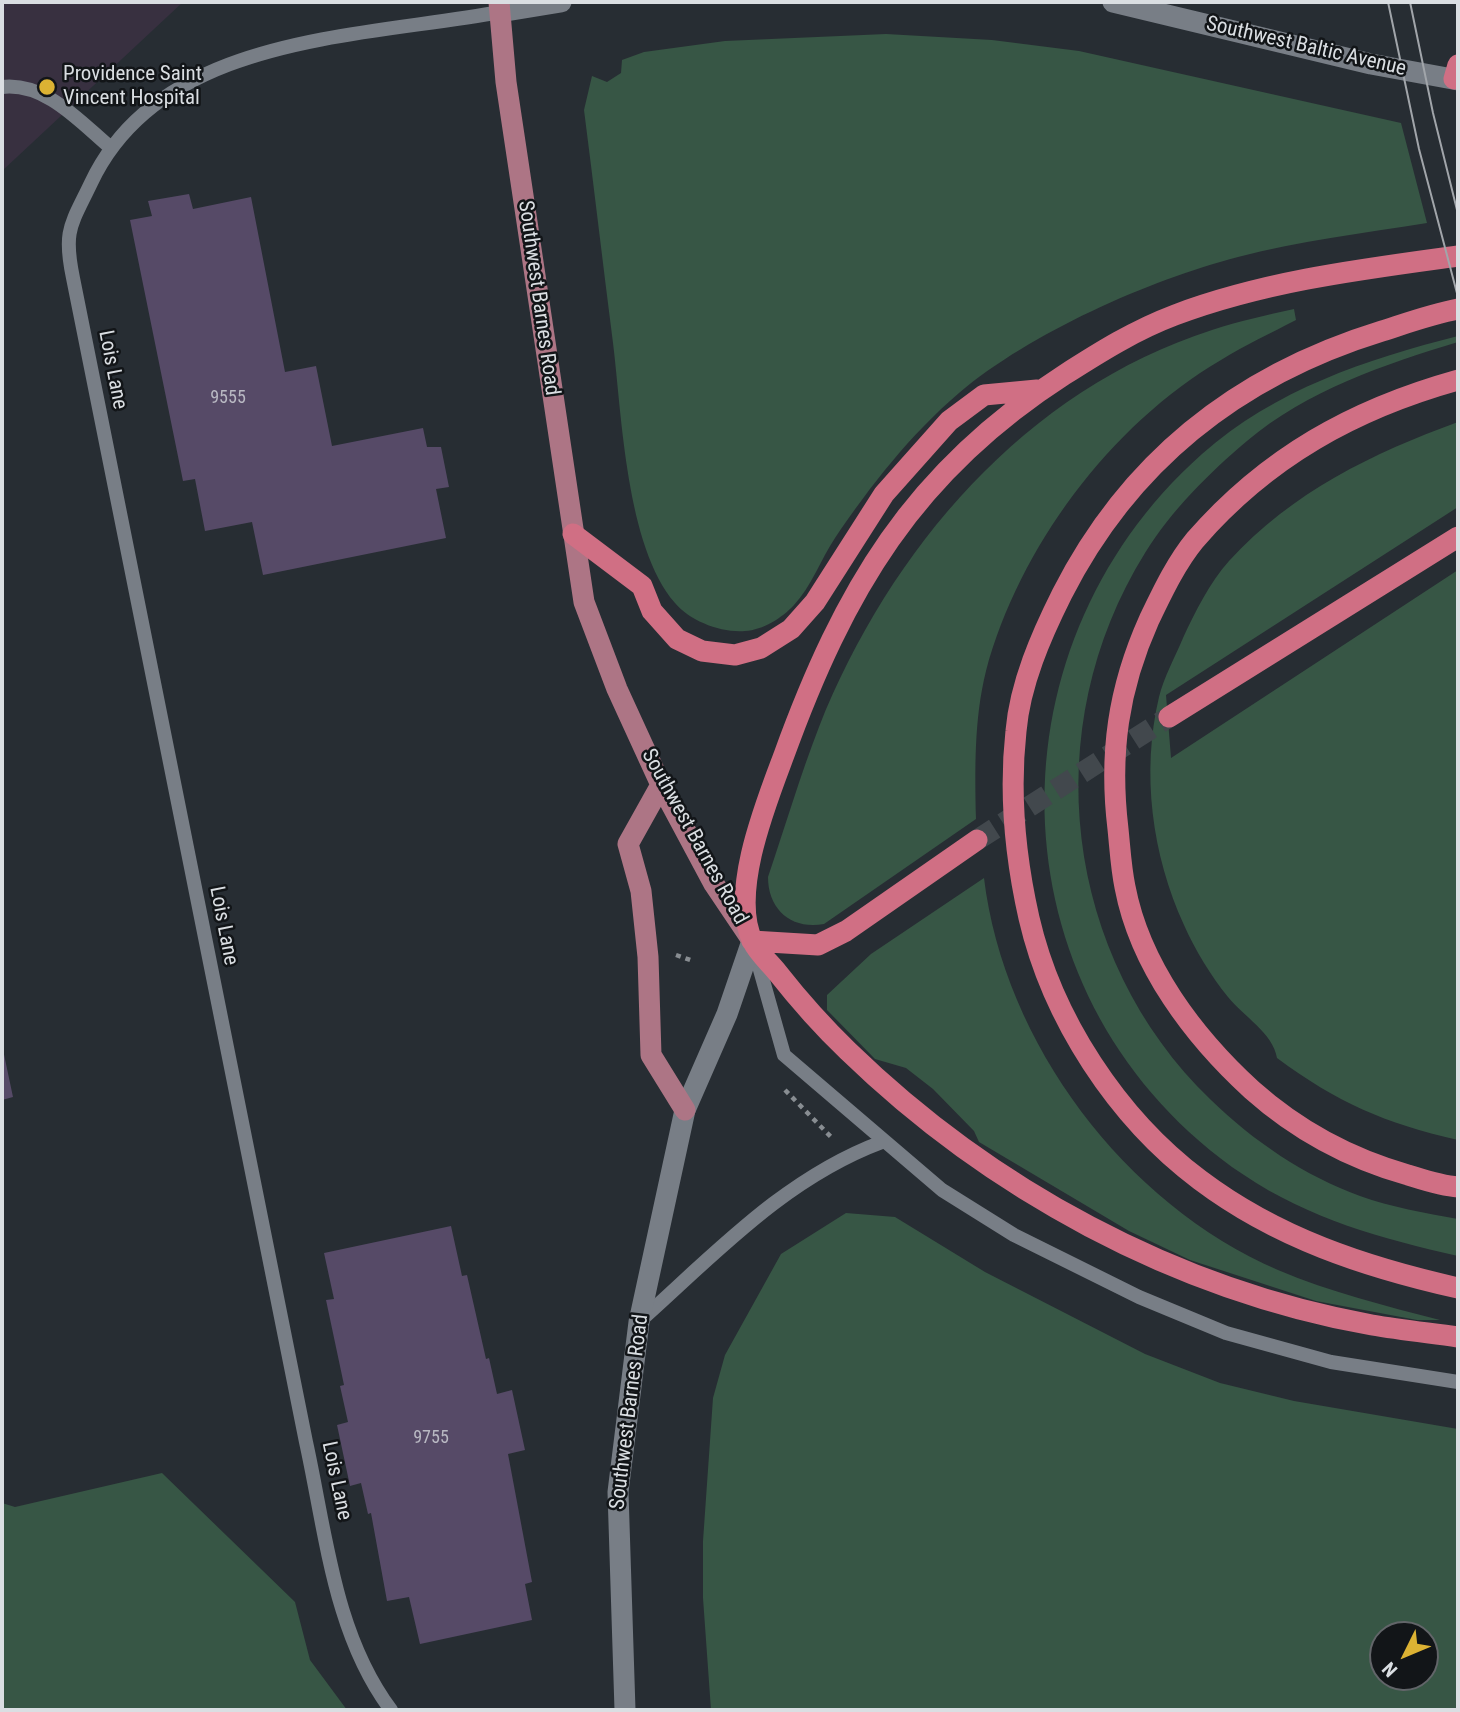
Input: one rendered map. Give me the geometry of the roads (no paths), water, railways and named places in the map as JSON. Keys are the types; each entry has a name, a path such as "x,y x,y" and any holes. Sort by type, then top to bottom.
{"highway":[{"path":"1458,256 1341,273 1229,298 1174,316 1115,342 1042,389 959,455 896,530 865,573 841,616 793,729 764,808 744,890 752,941 813,1018 912,1110 1015,1183 1088,1226 1159,1260 1296,1306 1369,1324 1458,1337"},
{"path":"1458,309 1354,340 1289,367 1246,389 1196,426 1152,466 1109,514 1075,568 1048,622 1027,680 1018,716 1013,782 1014,839 1037,950 1056,1000 1083,1047 1137,1121 1197,1178 1291,1236 1379,1268 1458,1288"},
{"path":"1458,380 1401,396 1335,426 1278,463 1236,497 1193,542 1162,592 1135,651 1117,721 1112,781 1125,888 1146,949 1177,1005 1217,1059 1310,1136 1372,1165 1458,1187"},
{"path":"573,534 642,586 652,611 677,639 702,651 724,654 735,655 761,648 792,629 815,602 884,494 948,421 984,395 1042,389"},
{"path":"1169,717 1458,537"},
{"path":"752,941 818,945 846,931 977,840"}],"main road":[{"path":"499,7 561,2"},
{"name":"Southwest Baltic Avenue","path":"1113,2 1371,64 1457,75"},
{"name":"Southwest Barnes Road","path":"499,7 506,82 584,602 617,689 661,785 714,884 752,941 727,1014 685,1110 639,1322 618,1492 625,1710"},
{"path":"661,785 628,844 641,891 648,957 651,1055 685,1110"}],"lane":[{"name":"Lois Lane","path":"391,1710 373,1687 348,1634 277,1299 68,253 68,234 74,214 111,148 177,90 198,76 233,61 309,42 499,7"},
{"path":"2,87 14,86 37,92 62,107 111,148"},
{"path":"752,941 783,1055 882,1142 942,1190 1014,1235 1139,1297 1226,1333 1331,1362 1458,1382"},
{"path":"639,1322 745,1224 804,1180 848,1154 882,1142"}],"tunnel":[{"path":"977,840 1169,717"}],"tram line":[{"path":"1388,2 1419,149 1458,297"},
{"path":"1410,2 1458,214"}],"place":[{"name":"Providence Saint Vincent Hospital","path":"47,87"}]}
